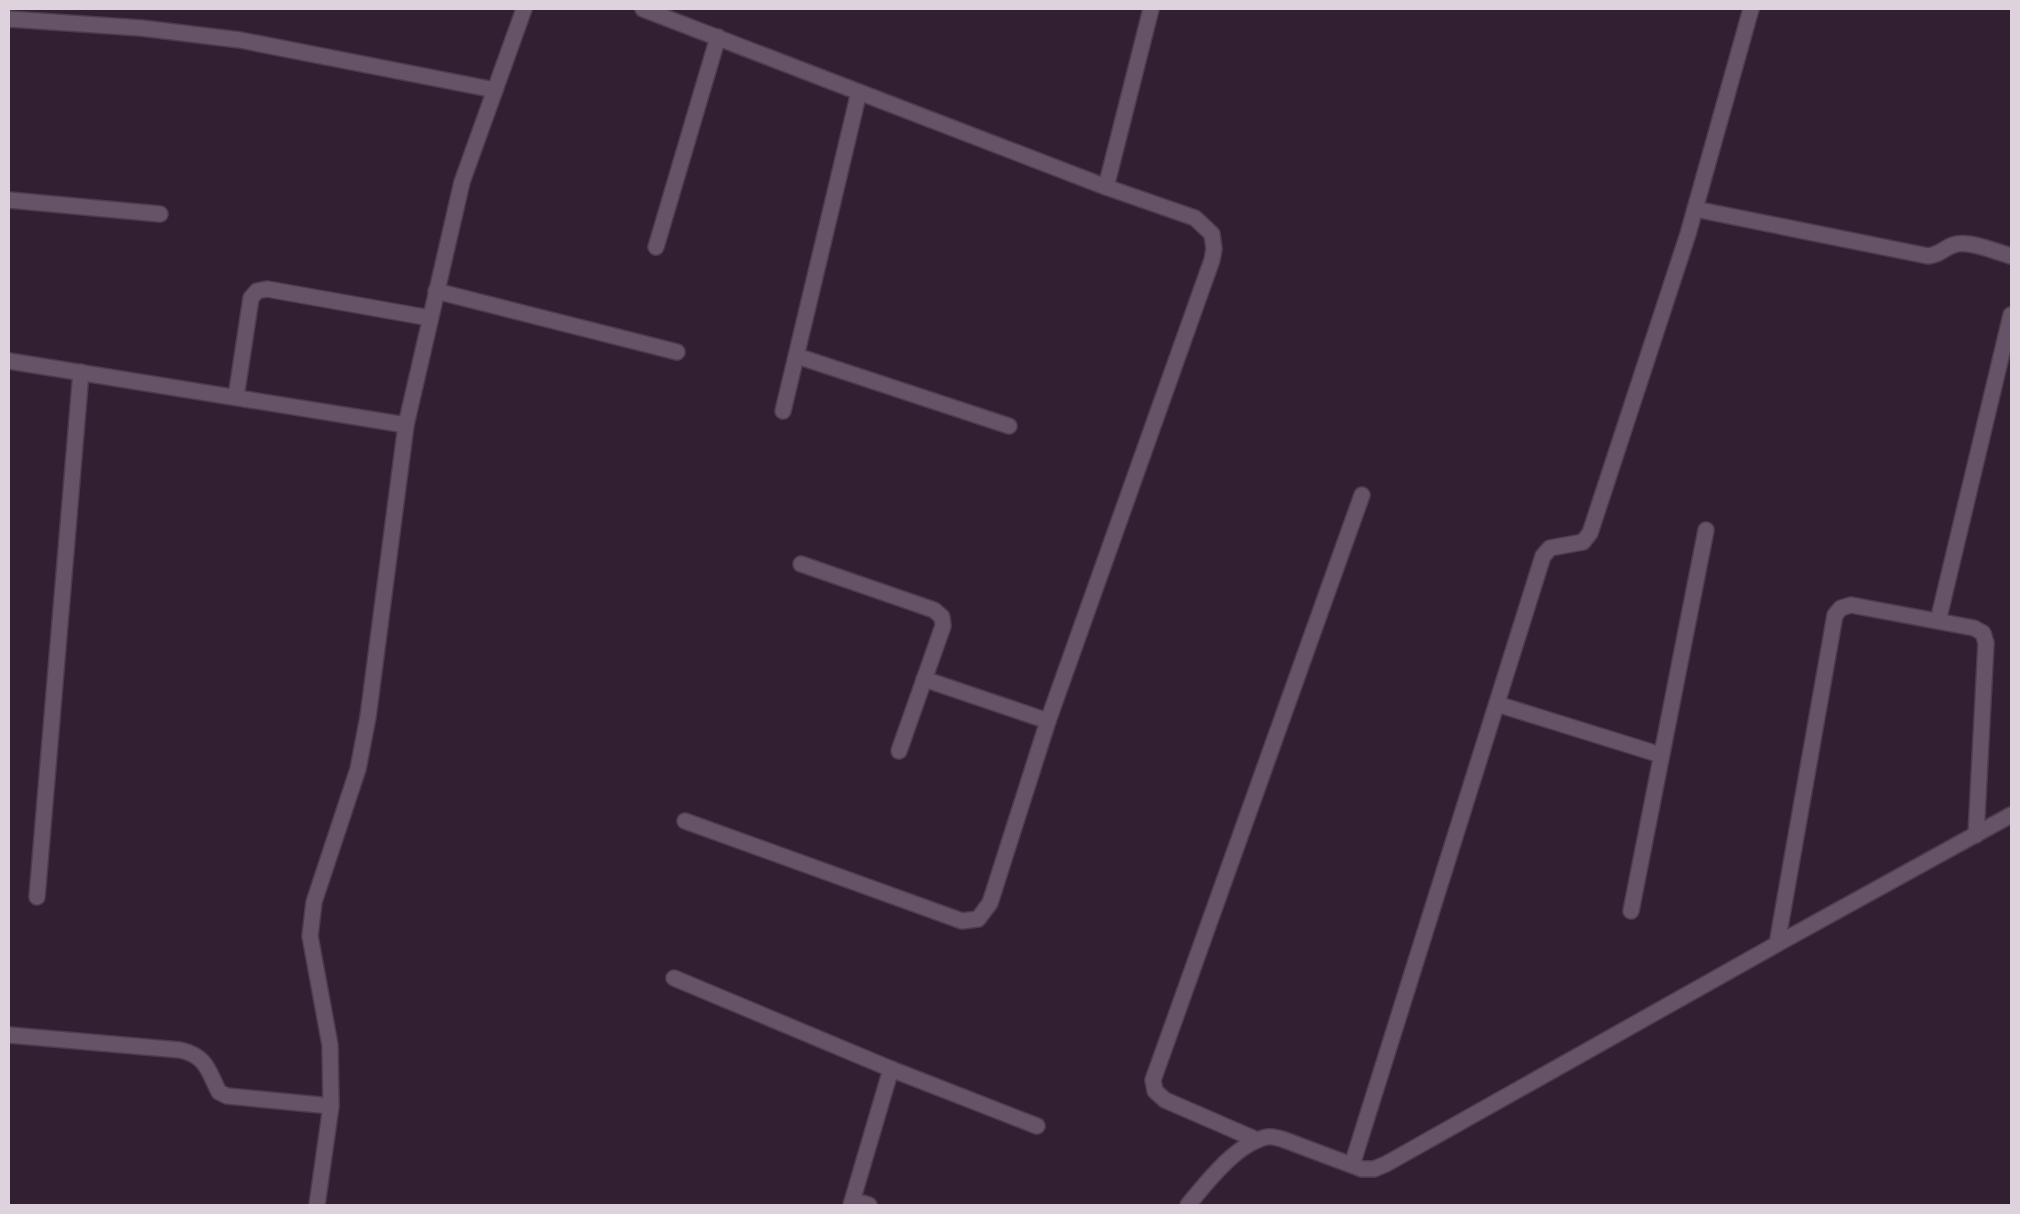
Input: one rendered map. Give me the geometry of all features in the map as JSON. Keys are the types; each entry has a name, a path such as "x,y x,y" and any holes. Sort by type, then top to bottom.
{"street":[{"path":"317,1205 331,1106 330,1045 310,936 314,902 358,769 368,717 406,424 436,291 462,182 524,9"},
{"path":"643,9 1106,187 1195,218 1212,234 1214,249 1212,260 1048,721 990,902 978,919 962,921 685,821"},
{"path":"1106,187 1151,9"},
{"path":"1352,1165 1543,556 1550,548 1583,542 1590,533 1694,209 1751,9"},
{"path":"9,19 142,28 240,40 495,90"},
{"path":"656,247 718,37"},
{"path":"783,411 859,92"},
{"path":"9,200 160,214"},
{"path":"1694,209 1928,256 1938,255 1949,247 1966,244 2011,256"},
{"path":"236,398 251,298 257,291 267,289 430,318"},
{"path":"436,291 677,352"},
{"path":"1938,621 2011,315"},
{"path":"797,356 1009,426"},
{"path":"9,361 406,424"},
{"path":"37,897 81,372"},
{"path":"1257,1140 1165,1100 1155,1092 1153,1080 1362,495"},
{"path":"1630,911 1706,530"},
{"path":"801,564 934,610 942,617 943,626 899,751"},
{"path":"1777,944 1835,615 1842,608 1851,605 1974,628 1984,633 1986,643 1976,835"},
{"path":"924,679 1048,721"},
{"path":"1497,704 1661,755"},
{"path":"1188,1205 1212,1177 1246,1145 1269,1137 1282,1139 1362,1169 1374,1169 1386,1164 2011,815"},
{"path":"674,978 890,1069 1037,1126"},
{"path":"9,1035 180,1050 192,1053 201,1059 208,1067 219,1092 227,1096 331,1106"},
{"path":"869,1205 863,1203 851,1205 890,1069"}]}
